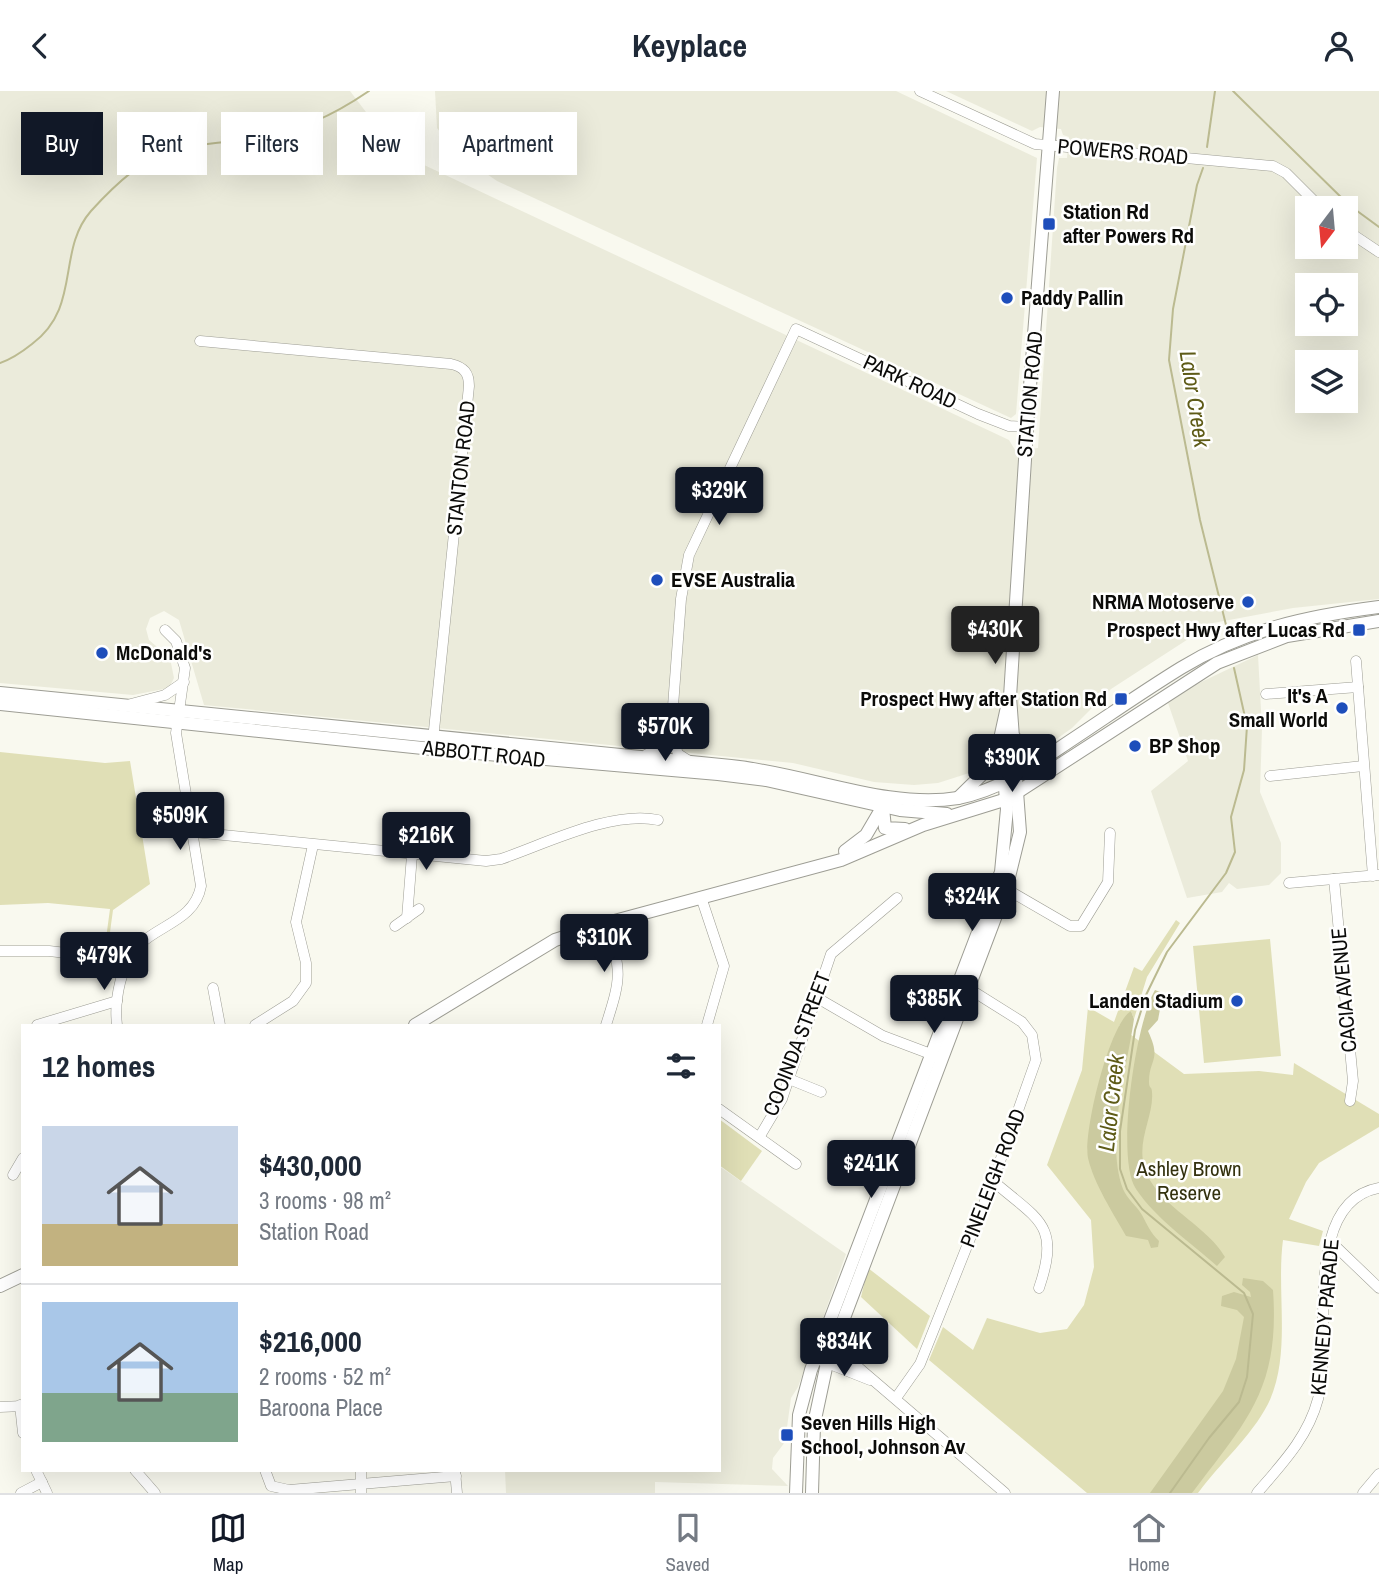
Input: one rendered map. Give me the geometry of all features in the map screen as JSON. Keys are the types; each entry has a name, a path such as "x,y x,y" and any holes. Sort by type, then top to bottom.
{"main road":[{"name":"STATION ROAD","path":"1010,779 1010,697 1053,91"},
{"name":"ABBOTT ROAD","path":"0,704 178,718 719,774 886,802 927,801 958,798 1010,779 1182,667 1222,646 1265,628 1301,618 1379,607"},
{"path":"417,1024 540,947 607,923 841,860 923,825 979,809 1012,796 1217,663 1287,636 1379,621"},
{"name":"ABBOTT ROAD","path":"0,693 128,707 178,718"},
{"name":"STATION ROAD","path":"1010,697 1004,716 1000,756 1010,779"},
{"path":"1012,731 1023,754 1035,758 1048,755"},
{"name":"ABBOTT ROAD","path":"432,744 611,756 779,772 917,813 965,813"},
{"path":"958,798 1000,756"},
{"path":"796,1493 799,1415 1002,887 1028,801 1045,774"},
{"path":"1010,779 1020,832"},
{"path":"1002,887 1012,796"},
{"path":"886,802 882,823 888,830 923,825"},
{"path":"824,863 861,841 886,802"},
{"path":"979,809 995,815 1006,841"},
{"path":"0,1286 21,1276"},
{"path":"812,1493 814,1424 823,1356"}],"street":[{"name":"POWERS ROAD","path":"920,91 1029,142 1049,146 1264,163 1286,173 1309,196"},
{"path":"1358,238 1379,252"},
{"name":"PARK ROAD","path":"671,733 681,599 689,555 796,329 978,414 1009,426 1027,428"},
{"name":"STANTON ROAD","path":"201,341 451,364 459,366 467,374 469,386 432,744"},
{"path":"117,1024 117,1001 127,960 141,943 190,910 198,899 201,886 178,718 184,668 176,641 165,629"},
{"path":"1289,883 1376,875 1363,766 1356,661"},
{"path":"128,707 172,692 184,682"},
{"path":"1266,694 1358,687"},
{"path":"611,756 660,752 671,733"},
{"path":"671,733 678,754 693,763"},
{"path":"1270,776 1363,766"},
{"path":"193,832 471,860 501,859 611,821 642,817 658,820"},
{"path":"1002,887 1076,927 1085,922 1108,884 1110,833"},
{"path":"257,1024 293,1001 306,983 306,963 296,922 313,845"},
{"path":"471,860 472,846"},
{"path":"407,918 412,855"},
{"name":"CACIA AVENUE","path":"1334,879 1353,1081 1350,1101"},
{"path":"701,897 724,966 707,1024"},
{"name":"COOINDA STREET","path":"760,1136 776,1111 789,1079 814,996 837,947 897,898"},
{"path":"396,926 419,909"},
{"path":"606,1024 618,985 620,966 607,923"},
{"path":"0,951 49,951 127,960"},
{"name":"PINELEIGH ROAD","path":"896,1398 920,1364 1033,1072 1035,1047 1032,1035 1023,1023 963,986"},
{"path":"213,988 220,1024"},
{"path":"814,996 883,1036 938,1056"},
{"path":"40,1024 117,1001"},
{"path":"789,1079 821,1093"},
{"path":"721,1110 796,1164"},
{"path":"13,1175 21,1161"},
{"path":"993,1181 1032,1215 1047,1233 1049,1256 1039,1288"},
{"name":"KENNEDY PARADE","path":"1257,1493 1298,1444 1317,1403 1322,1375 1325,1264 1334,1228 1350,1201 1379,1188"},
{"path":"1330,1241 1379,1287"},
{"path":"823,1356 853,1376 872,1381 896,1398 1005,1493"},
{"path":"0,1407 21,1406"},
{"path":"37,1472 47,1493"},
{"path":"137,1472 155,1493"},
{"path":"266,1472 271,1486 289,1490 361,1489 455,1473 457,1493"},
{"path":"1363,1493 1379,1474"},
{"path":"21,1493 42,1482"}],"shaded area":[{"path":"0,91 350,91 366,112 337,112 337,175 425,175 425,165 439,172 439,175 445,175 1009,440 1015,450 1038,448 1057,168 1059,158 1067,158 1069,137 1063,135 1061,129 1040,127 1032,131 946,91 1379,91 1379,599 1293,608 1213,623 1111,689 1072,728 1041,750 938,783 914,785 874,782 793,763 204,705 179,620 164,611 150,618 146,629 149,640 170,658 174,678 169,688 133,695 0,683"},
{"path":"435,91 896,91 1037,158 1016,414 1011,418 488,175 577,175 577,112 439,112 439,131"},
{"path":"1258,655 1262,728 1260,792 1281,843 1281,873 1269,885 1237,889 1229,883 1222,892 1187,898 1151,791 1188,761 1168,703 1195,685"},
{"path":"721,1167 846,1254 798,1387 791,1398 785,1442 773,1458 772,1469 788,1486 655,1482 655,1493 506,1493 505,1472 721,1472"}],"green space":[{"path":"0,752 105,763 130,761 150,884 113,910 108,947 105,946 110,909 48,903 0,905"},
{"name":"Ashley Brown Reserve","path":"1176,920 1180,923 1147,977 1134,1019 1131,1011 1119,1026 1184,1074 1259,1071 1293,1075 1294,1063 1379,1114 1379,1127 1319,1163 1306,1182 1289,1219 1323,1231 1319,1246 1283,1240 1279,1365 1268,1404 1244,1439 1198,1493 1087,1493 929,1360 943,1327 973,1350 987,1318 1040,1333 1067,1329 1084,1305 1094,1267 1091,1220 1047,1165 1082,1070 1088,1007 1114,1022 1134,967 1142,971"},
{"name":"Landen Stadium","path":"1270,939 1281,1056 1204,1063 1193,946"},
{"path":"1155,990 1163,993 1158,1020 1148,1031 1154,1054 1149,1084 1152,1100 1143,1143 1143,1161 1156,1189 1205,1233 1225,1257 1217,1266 1153,1210 1136,1189 1130,1173 1127,1149 1130,1090 1141,1030"},
{"path":"1131,1011 1134,1019 1119,1104 1116,1149 1123,1189 1159,1241 1158,1247 1151,1248 1148,1240 1126,1236 1099,1188 1088,1158 1090,1126 1099,1080 1114,1036"},
{"path":"721,1120 762,1151 741,1181 721,1166"},
{"path":"868,1268 930,1316 917,1349 861,1297"},
{"path":"1243,1278 1263,1281 1273,1290 1271,1353 1256,1401 1244,1423 1192,1493 1150,1493 1223,1391 1236,1359 1244,1317 1237,1310 1221,1306 1222,1296 1234,1292 1251,1297 1250,1292 1242,1285"}],"waterway":[{"path":"0,363 24,350 47,329 63,296 80,227 116,185 136,169 156,156 178,149 250,139 305,126 369,91"},
{"name":"Lalor Creek","path":"1207,147 1215,91"},
{"path":"1233,91 1349,205 1379,227"},
{"name":"Lalor Creek","path":"1203,168 1197,185 1173,309 1169,360 1200,520 1228,633"},
{"name":"Lalor Creek","path":"1170,1493 1209,1438 1239,1402 1247,1377 1253,1314 1244,1293 1142,1209 1127,1189 1120,1169 1120,1131 1135,1030 1146,995 1167,952 1226,873 1235,852 1231,817 1244,770 1247,726 1234,668"}],"place":[{"name":"Station Rd after Powers Rd","path":"1049,224"},
{"name":"Paddy Pallin","path":"1007,298"},
{"name":"EVSE Australia","path":"657,580"},
{"name":"NRMA Motoserve","path":"1248,602"},
{"name":"Prospect Hwy after Lucas Rd","path":"1359,630"},
{"name":"McDonald's","path":"102,653"},
{"name":"Prospect Hwy after Station Rd","path":"1121,699"},
{"name":"It's A Small World","path":"1342,708"},
{"name":"BP Shop","path":"1135,746"},
{"name":"Landen Stadium","path":"1237,1001"},
{"name":"Seven Hills High School, Johnson Av","path":"787,1435"}]}
